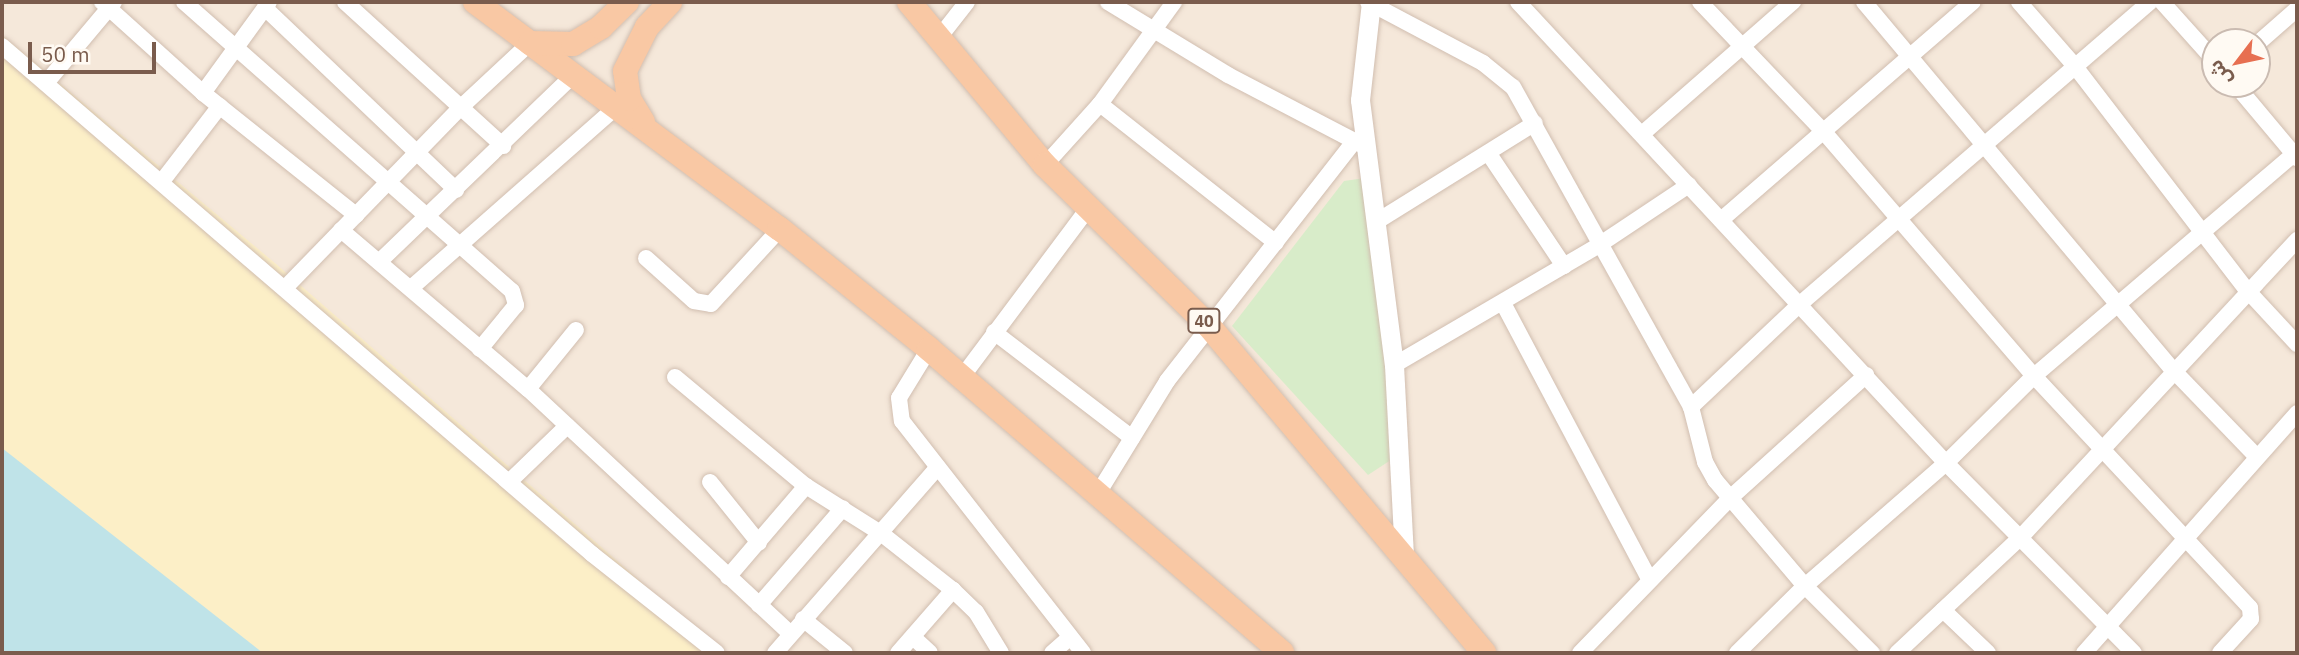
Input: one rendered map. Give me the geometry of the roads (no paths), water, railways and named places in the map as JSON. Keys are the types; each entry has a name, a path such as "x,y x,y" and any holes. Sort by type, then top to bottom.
{"highway":[{"path":"474,2 780,229 929,349 1282,653"},
{"path":"530,44 573,44 601,27 627,2"},
{"path":"650,135 629,99 625,71 647,27 670,2"},
{"name":"40","path":"909,2 1045,165 1208,325 1404,554 1484,653"}],"street":[{"path":"184,2 237,45 390,180 426,216 461,243 516,299 480,349"},
{"path":"345,2 503,146"},
{"path":"938,39 967,2"},
{"path":"1108,2 1152,32 1360,144"},
{"path":"1045,165 1100,104 1174,2"},
{"path":"1404,554 1394,365 1376,222 1360,144 1360,100 1370,2 1504,76 1535,123 1599,245 1691,407 1705,462 1729,499 1805,586 1872,653"},
{"path":"1518,2 1946,463 2134,653"},
{"path":"1700,2 1825,132 2034,376 2186,536 2252,611 2251,619 2220,653"},
{"path":"1642,134 1793,2"},
{"path":"1864,2 1914,55 2174,370 2256,456"},
{"path":"1721,220 1973,2"},
{"path":"2019,2 2074,65 2246,289 2297,344"},
{"path":"1691,407 1800,303 2150,2"},
{"path":"2162,2 2201,45"},
{"path":"46,83 108,3 203,93 356,215"},
{"path":"203,93 267,5 414,154 456,190"},
{"path":"2271,32 2297,9"},
{"path":"285,288 459,108 530,44"},
{"path":"2,46 163,180 509,482 717,653"},
{"path":"379,262 503,146 572,76"},
{"path":"1737,653 1805,586 1946,463 2034,376 2200,232 2296,154 2247,98"},
{"path":"1100,104 1276,243"},
{"path":"163,180 220,106"},
{"path":"411,288 616,107"},
{"path":"1376,222 1535,123"},
{"path":"1097,495 1208,325 1360,144"},
{"path":"1489,154 1564,266"},
{"path":"1394,365 1599,245 1689,185"},
{"path":"962,377 1089,207"},
{"path":"646,258 694,301 711,304 780,229"},
{"path":"341,230 528,389 790,633"},
{"path":"1897,653 2020,538 2105,450 2246,289 2297,240"},
{"path":"1503,303 1649,579"},
{"path":"528,389 576,330"},
{"path":"994,332 1132,438"},
{"path":"929,349 903,389 898,409 938,467 1083,653"},
{"path":"1580,653 1729,499 1866,375"},
{"path":"675,377 806,486 881,534 953,590 976,612 1001,653"},
{"path":"2084,653 2256,456 2297,413"},
{"path":"509,482 567,426"},
{"path":"775,653 938,467"},
{"path":"710,482 759,543"},
{"path":"728,577 806,486"},
{"path":"759,605 843,509"},
{"path":"898,653 953,590"},
{"path":"1943,610 1988,653"},
{"path":"803,619 845,653"},
{"path":"913,637 930,653"},
{"path":"1052,653 1069,638"}],"water":[{"path":"2,448 263,653 2,653"}]}
